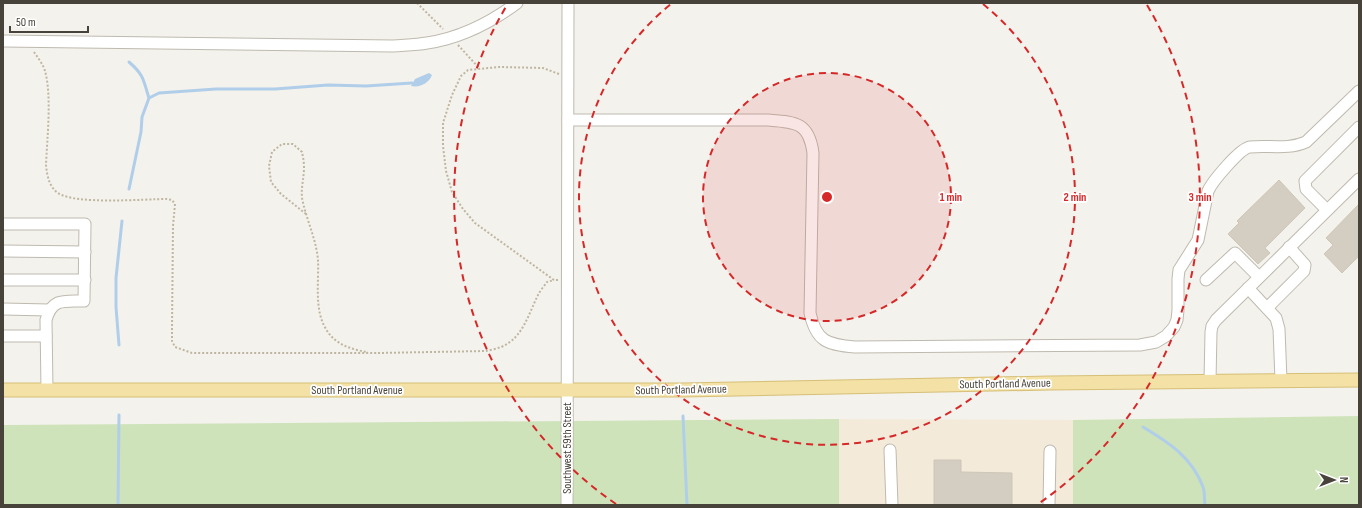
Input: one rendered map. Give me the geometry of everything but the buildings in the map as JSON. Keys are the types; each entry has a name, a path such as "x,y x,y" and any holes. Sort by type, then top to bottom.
{"main road":[{"name":"South Portland Avenue","path":"3,390 682,390 1210,381 1359,380"}],"street":[{"path":"3,41 393,46 427,44 467,33 489,22 517,3"},
{"name":"Southwest 59th Street","path":"567,505 568,3"},
{"path":"568,120 792,121 805,130 809,136 813,153 810,312 813,325 818,334 824,340 832,344 855,347 1140,345 1156,342 1166,336 1174,327 1177,320 1178,310 1179,270 1198,240 1208,191 1211,184 1241,152 1247,148 1298,145 1306,142 1359,91"},
{"path":"1327,210 1306,188 1305,181 1359,127"},
{"path":"1210,381 1212,326 1222,314 1289,247 1359,179"},
{"path":"3,224 85,224 84,301 66,301 56,303 49,310 46,320 47,390"},
{"path":"1267,308 1304,271 1306,265 1289,247"},
{"path":"3,251 85,252"},
{"path":"1206,280 1235,253 1259,277"},
{"path":"3,280 85,280"},
{"path":"1248,288 1276,318 1280,329 1281,380"},
{"path":"3,309 49,310"},
{"path":"3,336 46,336"},
{"path":"890,450 892,505"},
{"path":"1049,505 1050,451"}],"path":[{"path":"417,3 479,68"},
{"path":"33,51 40,60 45,71 48,106 46,165 48,176 58,193 68,197 88,200 167,199 172,200 175,204 173,226 172,329 172,341 175,347 192,353 378,353 486,351 500,348 512,341 520,332 526,324 538,294 546,282 554,280 567,280"},
{"path":"554,280 475,222 463,209 452,192 446,171 443,146 443,123 452,95 461,76 468,70 499,67 543,68 559,74 568,83"},
{"path":"306,214 281,194 272,182 269,166 272,152 282,144 293,144 302,152 304,166 301,190 306,214 313,232 316,246 318,260 319,305 321,319 326,330 344,346 358,351 378,353"}],"shaded area":[{"path":"839,419 1073,420 1073,505 839,505"}],"green space":[{"path":"1359,416 1359,505 1073,505 1073,420"},
{"path":"839,419 839,505 3,505 3,425"}],"water":[{"path":"429,73 432,75 426,83 421,86 411,86 415,79"}],"waterway":[{"path":"129,62 141,75 149,98"},
{"path":"129,189 141,132 142,117 149,98 159,93 216,89 275,89 328,85 366,86 412,83"},
{"path":"119,345 116,307 116,278 122,221"},
{"path":"118,505 119,415"},
{"path":"683,416 687,505"},
{"path":"1143,427 1161,438 1186,459 1198,476 1203,487 1205,505"}]}
